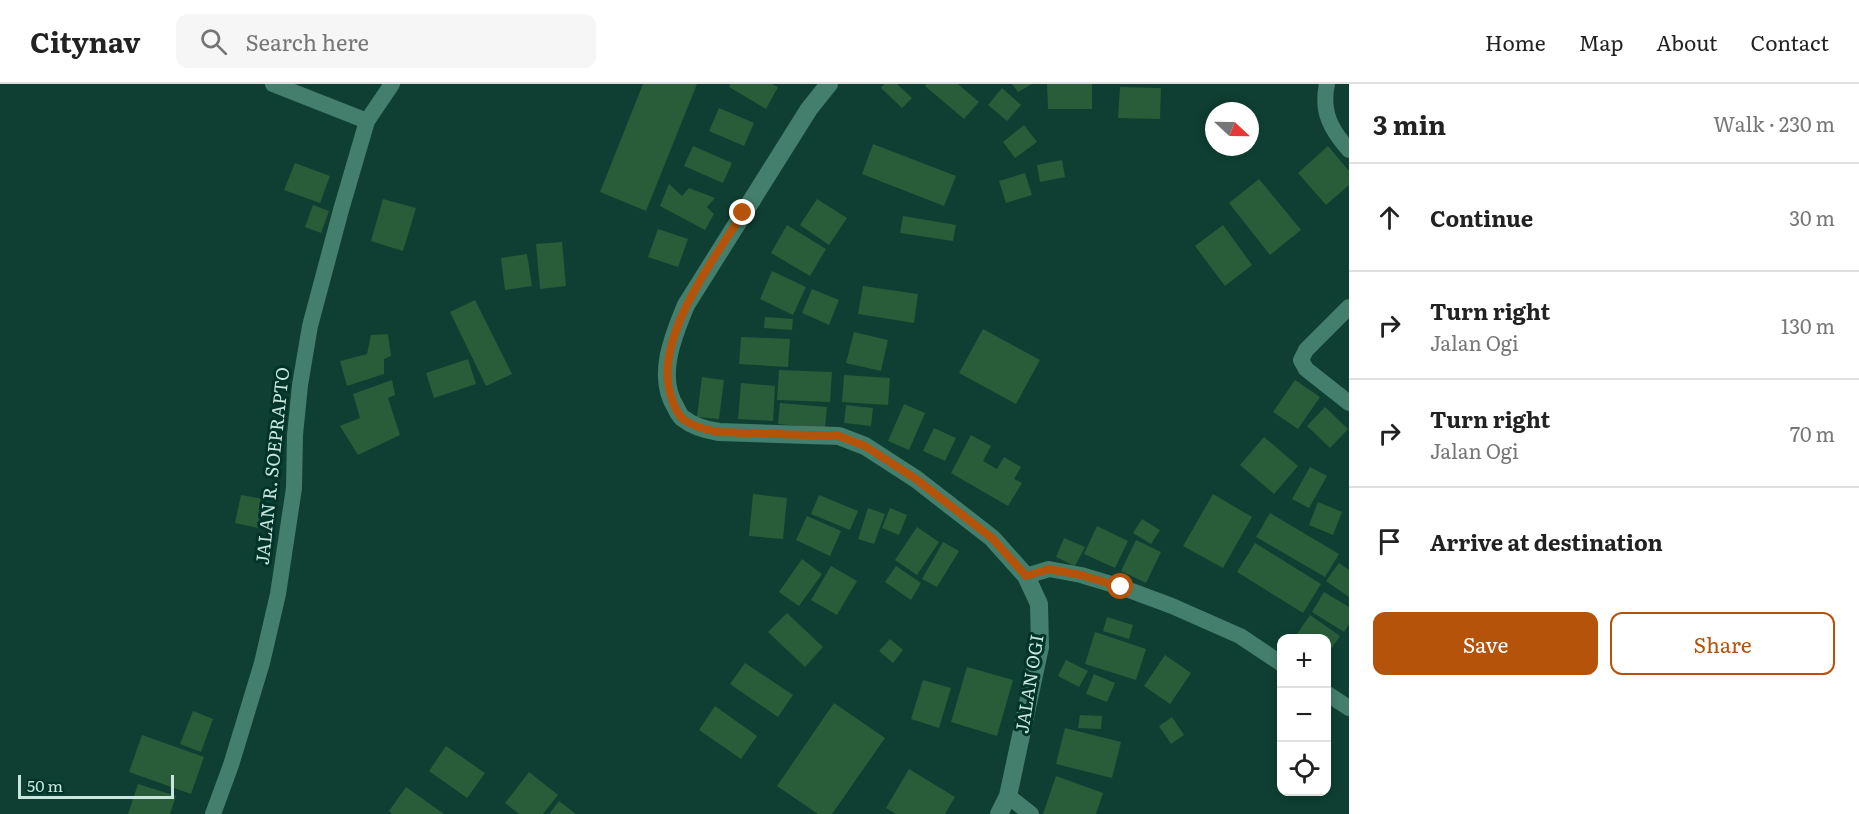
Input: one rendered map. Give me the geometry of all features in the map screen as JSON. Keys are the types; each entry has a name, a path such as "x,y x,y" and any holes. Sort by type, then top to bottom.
{"street":[{"path":"273,84 367,122"},
{"name":"JALAN R. SOEPRAPTO","path":"213,814 231,765 262,663 278,594 294,488 295,435 300,385 310,326 367,122 392,84"},
{"name":"JALAN OGI","path":"829,84 797,128 686,305 676,329 668,363 667,386 673,404 682,419 701,429 719,432 839,436 865,446 916,479 992,538 1026,576 1039,604 1040,647 1008,796 999,814"},
{"path":"1327,84 1324,95 1326,116 1336,136 1349,150"},
{"path":"1349,307 1306,350 1301,360 1306,369 1349,403"},
{"path":"1026,576 1049,569 1081,575 1121,587 1172,606 1240,636 1277,660"},
{"path":"1331,696 1349,708"},
{"path":"1008,796 1031,814"}],"building":[{"path":"643,84 697,84 646,211 600,192"},
{"path":"730,84 772,84 778,87 766,109 729,87"},
{"path":"884,84 897,84 912,98 902,108 881,88"},
{"path":"926,84 958,84 979,102 964,119 925,86"},
{"path":"1012,84 1032,84 1018,92"},
{"path":"1047,84 1092,84 1092,109 1048,109"},
{"path":"1120,87 1161,88 1160,119 1118,118"},
{"path":"1002,88 1021,105 1007,121 988,105"},
{"path":"719,108 754,123 744,146 709,131"},
{"path":"1024,125 1037,142 1015,158 1003,142"},
{"path":"873,144 956,176 944,206 862,174"},
{"path":"693,146 732,163 723,183 684,166"},
{"path":"1328,146 1349,171 1349,185 1326,205 1298,173"},
{"path":"1062,160 1065,177 1040,182 1037,165"},
{"path":"295,163 330,176 320,203 284,190"},
{"path":"1025,173 1032,195 1006,203 999,181"},
{"path":"1259,179 1301,230 1270,255 1229,203"},
{"path":"669,184 682,196 689,188 715,198 707,207 714,214 705,230 660,206"},
{"path":"383,199 416,208 403,251 371,241"},
{"path":"817,199 847,218 829,245 800,225"},
{"path":"313,205 329,211 321,233 305,227"},
{"path":"903,216 956,225 953,241 900,233"},
{"path":"787,225 826,249 810,276 771,253"},
{"path":"1223,225 1252,265 1225,286 1195,246"},
{"path":"658,229 688,239 678,267 648,257"},
{"path":"562,242 566,286 540,289 536,244"},
{"path":"527,254 532,286 505,290 501,258"},
{"path":"772,271 806,287 793,315 760,299"},
{"path":"863,286 918,294 914,323 858,314"},
{"path":"812,289 839,300 829,325 802,313"},
{"path":"475,300 512,374 486,386 450,312"},
{"path":"765,317 793,319 792,330 764,328"},
{"path":"983,329 1040,360 1016,404 959,373"},
{"path":"854,332 888,340 881,371 846,363"},
{"path":"388,334 391,356 384,359 384,374 347,386 340,361 367,354 371,335"},
{"path":"741,337 790,339 788,367 739,364"},
{"path":"468,359 476,384 434,398 426,373"},
{"path":"779,370 832,372 830,402 777,400"},
{"path":"844,375 890,378 888,405 842,402"},
{"path":"702,377 724,380 719,419 697,417"},
{"path":"392,380 395,395 388,398 400,435 358,455 340,426 360,418 353,394"},
{"path":"1295,380 1320,397 1298,429 1273,412"},
{"path":"741,383 775,386 773,421 738,419"},
{"path":"780,403 827,407 825,428 778,424"},
{"path":"904,404 925,413 909,450 888,441"},
{"path":"846,405 873,408 871,426 844,423"},
{"path":"1325,407 1348,429 1330,448 1307,426"},
{"path":"934,428 956,438 945,461 923,451"},
{"path":"971,435 991,446 983,461 997,469 1004,457 1021,467 1014,479 1022,483 1008,506 951,473"},
{"path":"1264,437 1298,466 1274,494 1240,465"},
{"path":"1310,467 1327,476 1309,508 1292,499"},
{"path":"753,494 787,498 783,539 749,536"},
{"path":"1213,494 1252,517 1223,568 1183,546"},
{"path":"241,495 263,499 258,528 235,523"},
{"path":"819,495 858,511 850,530 811,514"},
{"path":"1318,502 1342,512 1333,535 1309,525"},
{"path":"868,508 885,514 874,544 858,539"},
{"path":"890,508 907,515 899,535 882,528"},
{"path":"1270,513 1339,554 1325,577 1256,537"},
{"path":"807,516 841,531 830,556 796,540"},
{"path":"1142,519 1160,530 1151,544 1133,533"},
{"path":"1097,526 1128,541 1115,568 1084,554"},
{"path":"917,527 939,542 917,575 895,560"},
{"path":"1064,538 1085,547 1075,566 1056,557"},
{"path":"1136,540 1161,552 1146,583 1121,571"},
{"path":"943,542 959,551 937,587 922,579"},
{"path":"1255,543 1321,584 1303,613 1237,572"},
{"path":"802,559 822,574 799,606 779,592"},
{"path":"1339,563 1349,570 1349,597 1326,581"},
{"path":"831,566 857,581 837,615 811,600"},
{"path":"896,566 921,583 911,600 885,582"},
{"path":"1324,592 1349,607 1349,624 1344,632 1312,612"},
{"path":"787,613 823,647 805,667 768,632"},
{"path":"1310,615 1340,636 1331,649 1331,634 1297,634"},
{"path":"1107,617 1133,625 1129,639 1103,631"},
{"path":"1095,632 1146,649 1136,680 1085,664"},
{"path":"890,639 903,650 893,663 879,651"},
{"path":"1165,655 1191,673 1170,704 1144,686"},
{"path":"1066,660 1088,671 1079,687 1058,676"},
{"path":"745,663 793,695 778,717 730,684"},
{"path":"967,667 1013,680 997,736 951,722"},
{"path":"1094,674 1115,683 1107,702 1086,694"},
{"path":"923,680 951,688 939,728 911,719"},
{"path":"834,703 885,738 832,814 818,814 777,786"},
{"path":"715,706 757,736 741,759 699,730"},
{"path":"193,711 213,719 201,752 180,744"},
{"path":"1080,715 1102,716 1101,729 1078,728"},
{"path":"1172,717 1184,735 1171,744 1159,726"},
{"path":"1065,728 1121,742 1112,778 1056,764"},
{"path":"142,735 204,757 191,794 129,772"},
{"path":"446,746 485,773 467,798 429,771"},
{"path":"909,769 955,797 945,814 896,814 886,808"},
{"path":"529,772 558,795 543,814 519,814 505,803"},
{"path":"1056,776 1103,793 1096,814 1043,814"},
{"path":"138,784 176,796 170,814 128,814"},
{"path":"406,787 444,814 392,814 389,811"},
{"path":"559,801 576,814 549,814"}],"route":[{"path":"743,213 686,305 676,329 668,363 667,386 673,404 682,419 701,429 719,432 839,436 865,446 916,479 992,538 1026,576 1049,569 1081,575 1121,587"}]}
